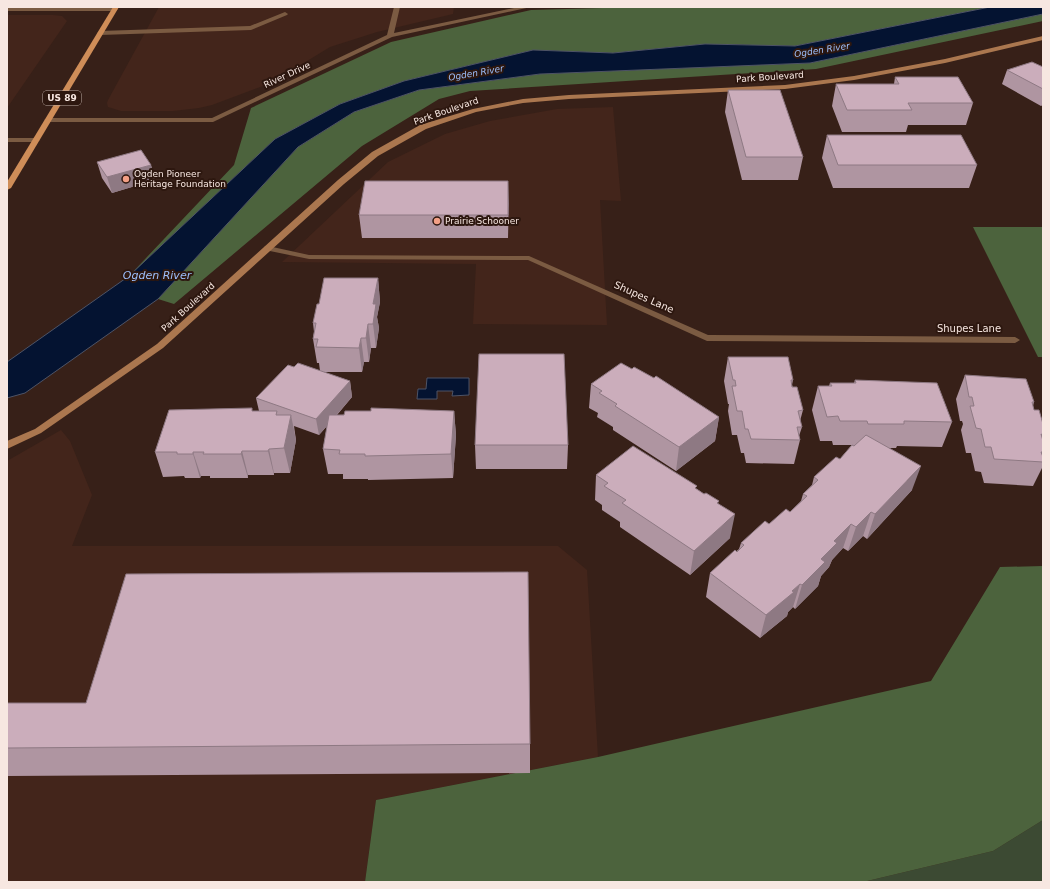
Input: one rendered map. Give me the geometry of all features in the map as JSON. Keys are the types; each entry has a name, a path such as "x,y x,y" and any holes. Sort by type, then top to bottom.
{"main road":[{"name":"US 89","path":"7,188 115,8"}],"street":[{"path":"390,36 397,7"},
{"name":"River Drive","path":"48,120 213,120 390,36 528,7"},
{"path":"7,9 115,8"},
{"path":"100,33 251,28 285,14"},
{"name":"Park Boulevard","path":"7,445 38,431 160,346 341,182 375,154 423,127 475,110 523,101 569,97 785,87 831,81 945,61 1043,38"},
{"path":"7,140 36,140"},
{"name":"Shupes Lane","path":"268,248 309,257 529,258 707,338 1015,340"}],"shaded area":[{"path":"159,7 454,7 453,14 377,32 330,47 271,83 212,105 173,111 121,111 108,107 108,100"},
{"path":"7,15 53,15 62,16 67,21 7,108"},
{"path":"613,107 621,201 600,200 607,325 473,324 476,264 282,262 388,162 445,134 490,121 557,109"},
{"path":"61,430 70,441 92,495 72,546 558,546 587,570 598,757 376,800 365,882 7,882 7,461"}],"green space":[{"path":"638,7 990,7 795,46 705,44 613,53 533,50 404,81 340,104 275,139 129,276 234,165 251,108 391,42 531,10"},
{"path":"1043,14 1043,21 816,69 470,91 439,99 362,146 174,304 158,299 298,147 354,112 419,90 540,74 810,63"},
{"path":"973,227 1043,227 1043,357 1038,357"},
{"path":"1043,566 1043,820 993,851 863,882 365,882 376,800 598,757 931,681 1000,567"},
{"path":"1043,820 1043,882 863,882 993,851"}],"water":[{"name":"Ogden River","path":"990,7 1043,7 1043,14 810,63 540,74 419,90 354,112 298,147 158,299 25,393 7,398 7,362 129,276 275,139 340,104 404,81 533,50 613,53 705,44 795,46"},
{"path":"427,378 469,378 469,395 452,396 453,391 437,391 437,399 417,399 418,389 426,389"}],"building":[{"path":"1032,62 1043,67 1043,89 1007,70"},
{"path":"895,77 958,77 973,103 908,103 912,110 847,110 836,84 899,84"},
{"path":"728,90 780,90 803,157 746,157"},
{"path":"827,135 961,135 977,165 838,165"},
{"path":"141,150 151,165 107,177 97,162"},
{"path":"365,181 508,181 508,215 359,215"},
{"path":"324,278 378,278 373,304 376,304 373,324 368,324 366,338 361,338 359,348 316,347 318,339 313,339 316,323 313,323 317,304 319,304"},
{"path":"479,354 564,354 568,445 475,445"},
{"path":"728,357 788,357 793,380 791,380 792,387 797,387 803,410 798,411 802,427 797,427 800,440 751,439 748,429 745,429 742,411 737,411 732,386 736,386 735,380 733,380"},
{"path":"298,363 350,381 316,419 256,398 288,365 294,367"},
{"path":"621,363 632,369 634,367 654,378 656,376 719,417 679,447 615,406 617,404 599,393 602,391 591,384"},
{"path":"965,375 1026,379 1034,402 1032,402 1034,410 1039,410 1043,424 1043,435 1041,434 1043,441 1043,452 1041,452 1043,462 994,459 991,447 985,447 981,429 976,428 970,406 974,406 972,397 969,397"},
{"path":"855,380 937,383 952,422 904,421 904,424 868,424 867,421 840,421 838,416 827,417 818,386 832,386 830,383 856,383"},
{"path":"252,408 252,411 277,411 276,415 291,415 284,448 269,449 268,451 242,451 241,454 203,454 204,452 193,452 193,454 177,454 177,452 155,452 169,410"},
{"path":"371,408 454,411 451,454 365,456 365,454 339,454 340,450 323,449 329,415 344,415 345,411 371,411"},
{"path":"866,435 921,466 875,514 871,512 856,527 851,524 834,541 837,543 821,559 825,562 802,585 800,584 792,591 794,592 766,615 710,573 735,550 737,552 744,545 741,543 765,521 769,524 786,509 790,512 807,496 803,494 818,480 814,477 836,457 840,459 852,445 854,446"},
{"path":"633,446 697,486 695,488 719,501 717,503 735,514 694,551 622,503 626,500 604,486 608,483 596,475"},
{"path":"528,572 530,744 7,748 7,703 86,703 126,574"}],"place":[{"name":"Ogden Pioneer Heritage Foundation","path":"126,179"},
{"name":"Prairie Schooner","path":"437,221"}]}
